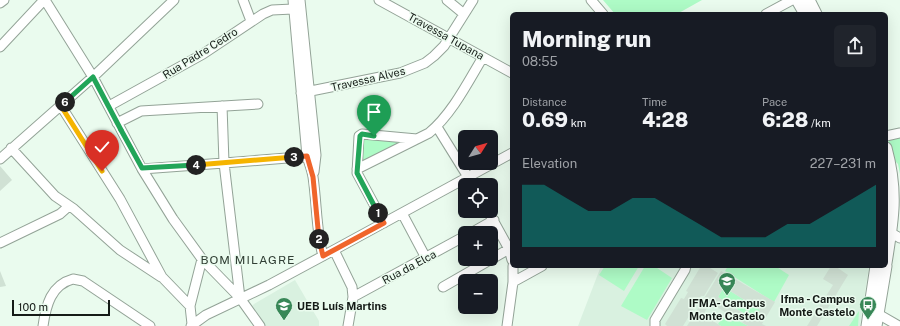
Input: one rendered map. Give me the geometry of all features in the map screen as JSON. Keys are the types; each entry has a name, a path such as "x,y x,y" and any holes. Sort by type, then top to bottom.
{"main road":[{"path":"797,0 804,12"},
{"path":"809,0 815,12"},
{"path":"888,157 893,178 895,236 888,259"},
{"path":"867,326 876,268"},
{"path":"876,326 886,268"}],"street":[{"path":"0,3 4,0"},
{"path":"0,47 45,0 93,77 142,168 173,218 202,259 240,298 260,326"},
{"path":"0,159 93,77 174,0"},
{"path":"244,0 251,21"},
{"path":"300,0 305,93"},
{"name":"Travessa Tupana","path":"379,0 510,72"},
{"path":"448,0 464,14"},
{"name":"Travessa Alves","path":"305,93 370,80 414,68 434,56 444,46 473,0"},
{"path":"591,0 601,12"},
{"path":"770,12 792,0"},
{"path":"293,4 312,156 317,224 323,256"},
{"name":"Rua Padre Cedro","path":"108,106 203,54 263,14 293,4"},
{"path":"357,169 417,140 436,127 461,94 483,57"},
{"path":"117,123 141,111 258,104"},
{"path":"61,106 120,199 162,277"},
{"path":"222,106 224,163 240,298"},
{"path":"436,127 469,178"},
{"path":"888,136 900,133"},
{"path":"384,223 358,178 357,169 359,140 361,134 417,140"},
{"path":"11,148 55,196 69,206 120,250 162,277 190,306"},
{"path":"476,178 510,155"},
{"path":"142,168 312,156"},
{"path":"191,325 206,315 323,256 402,213 458,187"},
{"path":"0,243 60,214 69,206"},
{"path":"402,213 426,258"},
{"path":"483,226 494,220 510,257"},
{"name":"Rua da Elca","path":"353,297 458,240"},
{"path":"334,250 351,282 353,297 348,326"},
{"path":"443,287 506,250"},
{"path":"191,325 190,306 202,259"},
{"path":"507,326 513,282 513,268"},
{"path":"513,282 538,268"},
{"path":"655,326 655,320 686,268"},
{"path":"43,326 51,295 62,284 73,279 82,281 150,326"},
{"path":"878,314 899,326"}],"shaded area":[{"name":"IFMA- Campus Monte Castelo","path":"600,268 869,268 860,326 578,326"},
{"path":"295,280 319,321 319,326 263,326 252,309 252,306"}],"green space":[{"path":"603,0 702,0 681,12 613,12"},
{"path":"361,135 408,141 360,163"},
{"path":"900,138 900,174 898,164 892,158 888,143 891,139"},
{"path":"604,268 638,268 624,291 599,275"},
{"path":"644,268 657,268 672,278 647,320 621,306"},
{"path":"727,268 778,268 789,275 774,302 725,271"},
{"path":"724,287 760,310 754,320 718,297"},
{"path":"859,311 858,326 849,326"},
{"path":"723,317 731,322 735,319 748,326 721,326 718,324"}],"building":[{"path":"0,166 12,180 0,191"},
{"path":"700,268 710,268 718,273 704,296 701,296 683,326 667,326 665,324 681,298 684,299 688,292 686,291"},
{"path":"830,268 838,268 848,275 817,326 807,326 833,285 823,279"},
{"path":"0,271 6,286 0,287"},
{"path":"721,271 775,302 762,324 766,326 748,326 710,303 703,315 721,326 687,326","holes":["724,287 760,310 754,320 718,297"]}],"place":[{"name":"IFMA- Campus Monte Castelo","path":"727,296"},
{"name":"Ifma - Campus Monte Castelo","path":"868,320"},
{"name":"UEB Luís Martins","path":"284,321"}],"district":[{"name":"BOM MILAGRE","path":"248,260"}],"route":[{"path":"102,171 61,106 93,77 142,168 307,156 313,177 317,224 323,256 384,223 358,178 357,173 360,136 362,134 374,136"}]}
